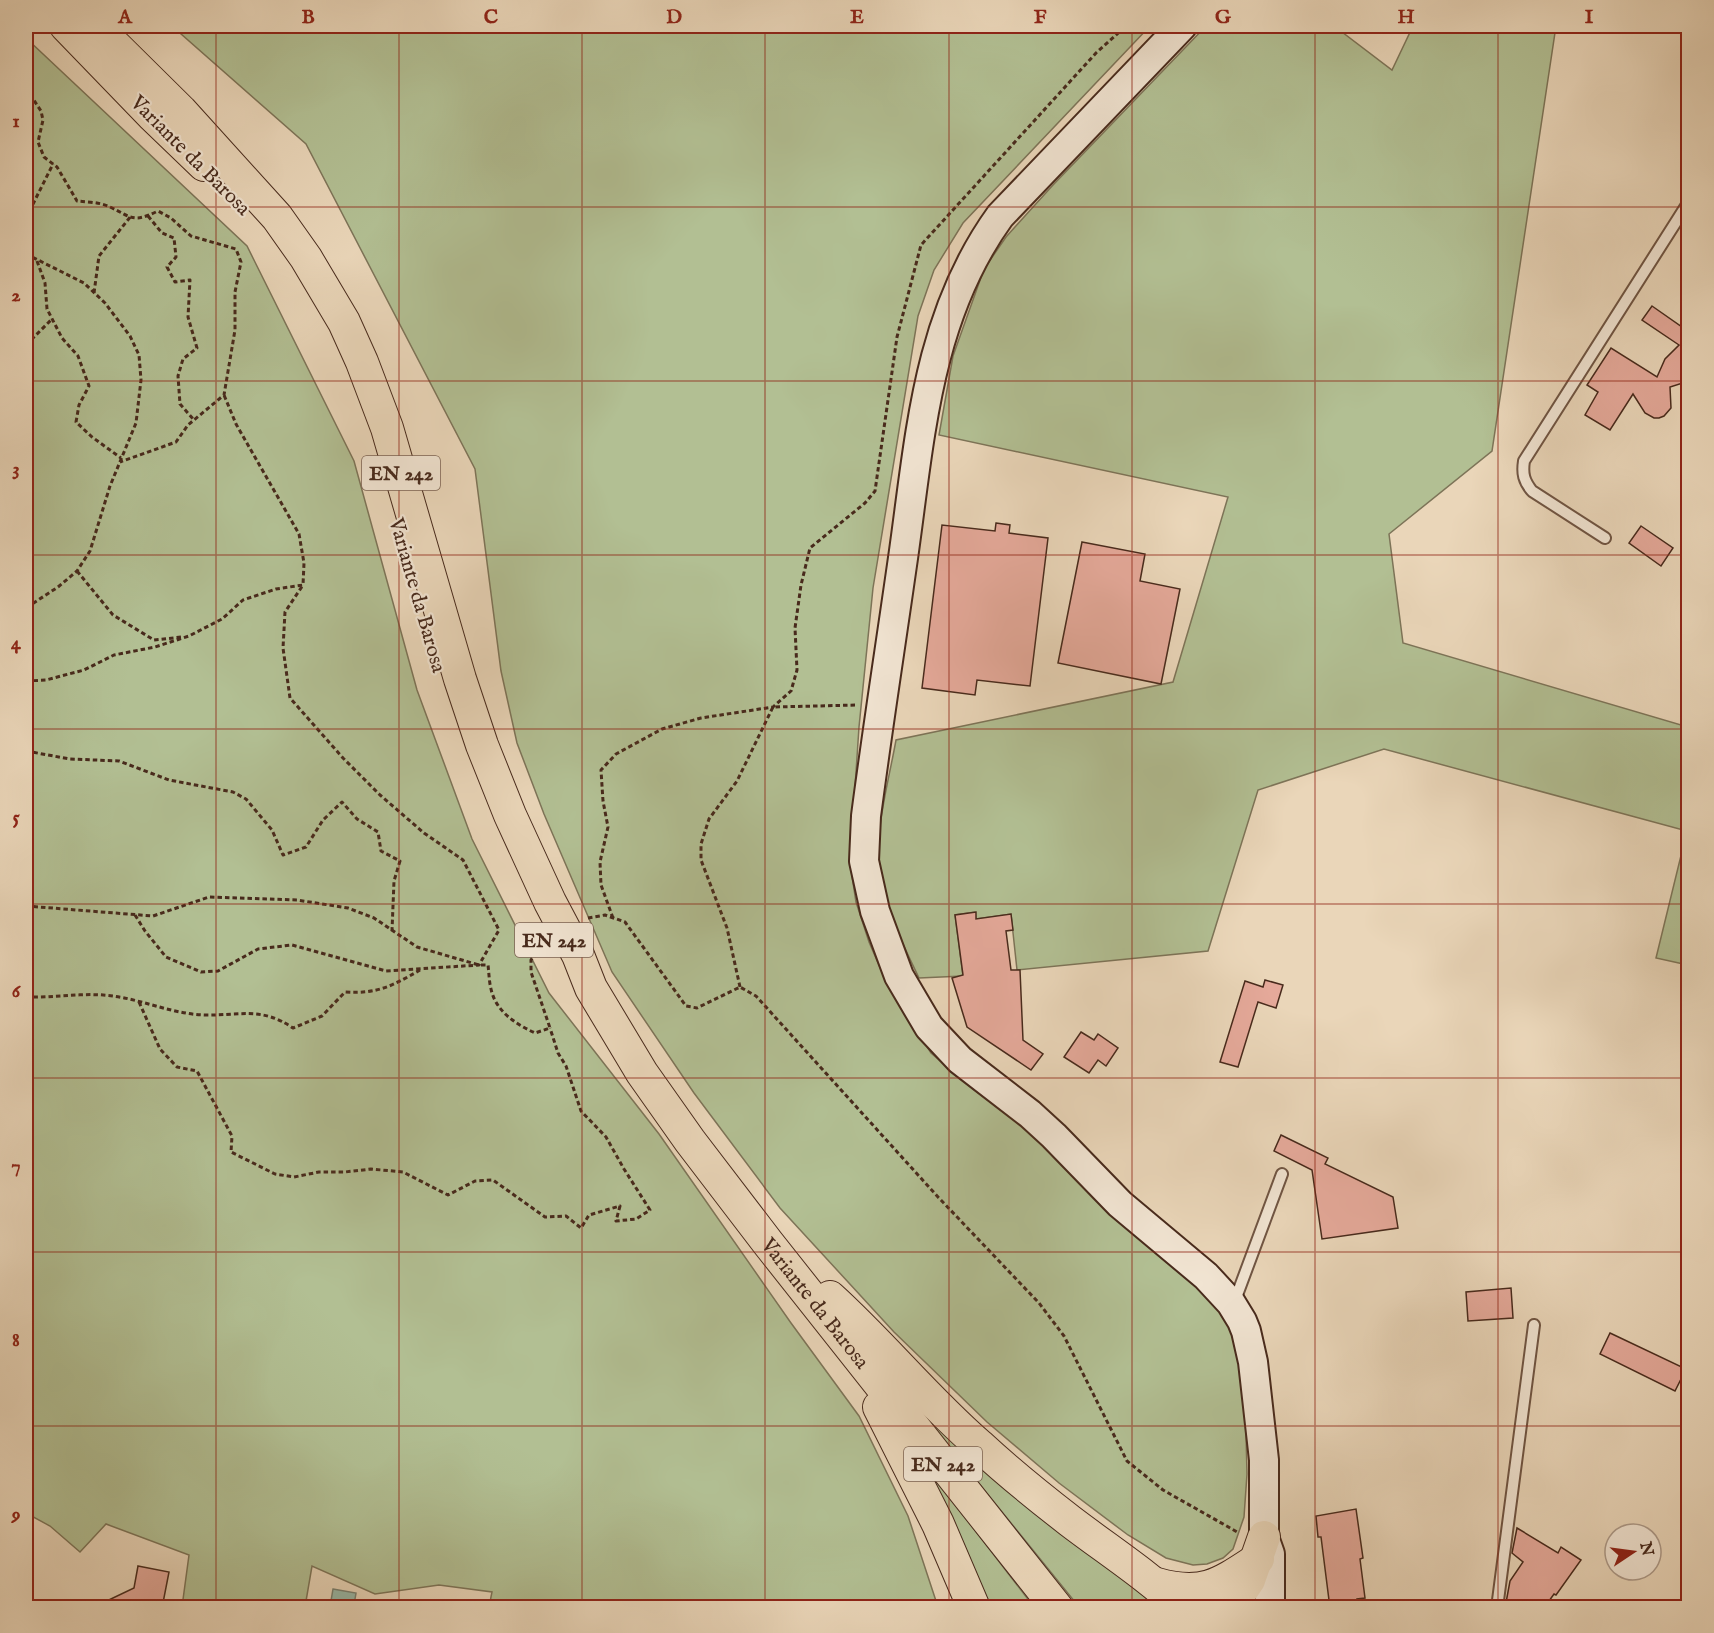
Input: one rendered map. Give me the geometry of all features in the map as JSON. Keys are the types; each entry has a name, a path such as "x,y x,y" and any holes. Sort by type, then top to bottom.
{"main road":[{"name":"Variante da Barosa","path":"66,26 248,210 286,260 321,319 346,369 363,414 446,691 488,807 517,871 551,936 568,963 591,988"},
{"name":"Variante da Barosa","path":"95,26 181,111 277,217 306,258 344,322 387,428 460,679 482,745 510,815 550,902 578,955 591,988 642,1073 768,1244 1057,1608"},
{"path":"1182,26 1000,216 981,243 948,314 925,402 866,816 865,867 868,888 883,937 899,976 929,1027 960,1060 1030,1114 1054,1136 1120,1204 1201,1271 1233,1306 1246,1331 1256,1384 1264,1460 1261,1548 1249,1580 1230,1608"},
{"path":"768,1244 859,1324 934,1403 977,1444 1069,1521 1157,1584 1182,1608"},
{"path":"829,1321 875,1399 909,1464 955,1561 974,1608"},
{"path":"1157,1584 1184,1590 1202,1589 1220,1583 1261,1548"},
{"path":"1261,1548 1270,1554 1270,1608"}],"lane":[{"path":"1605,538 1532,491 1522,473 1524,461 1689,203"},
{"path":"1233,1306 1282,1174"},
{"path":"1497,1608 1534,1325"}],"path":[{"path":"1126,26 1096,53 921,246 897,337 875,491 865,503 810,548 801,585 795,628 797,670 791,691 773,707 736,781 709,819 701,844 701,860 727,928 740,987 756,996 776,1016 938,1197 1039,1303 1064,1336 1127,1461 1163,1490 1240,1533 1261,1548"},
{"path":"26,88 41,111 43,120 38,142 44,157 53,164 77,201 108,206 122,214 142,219 158,211 171,218 191,236 236,249 242,262 235,292 235,330 224,395 236,424 299,534 304,563 303,585 285,612 283,648 290,698 342,758 381,795 424,833 463,860 499,930 479,965"},
{"path":"26,208 33,204 53,164"},
{"path":"94,292 99,256 131,216"},
{"path":"148,216 162,233 174,238 176,256 166,267 175,282 190,280 188,317 197,348 183,360 178,376 180,404 194,420"},
{"path":"26,254 84,283 105,303 130,336 139,356 141,380 136,423 110,486 90,551 77,571 26,608"},
{"path":"36,260 45,283 47,309 62,338 78,356 89,386 78,405 76,422 121,460"},
{"path":"26,345 52,319"},
{"path":"121,460 177,442 194,420 224,395"},
{"path":"77,571 113,615 154,640 189,636"},
{"path":"26,681 46,680 84,670 114,655 155,647 189,636 222,619 243,600 276,589 303,585"},
{"path":"613,918 601,885 600,862 608,827 603,801 602,770 616,754 662,729 701,718 773,707 881,705"},
{"path":"26,751 70,759 119,761 169,780 233,792 246,799 272,830 283,855 306,847 323,820 342,802 357,819 378,832 381,851 400,861 394,881 392,931"},
{"path":"26,906 153,916 209,897 297,900 348,908 374,918 417,947 479,965"},
{"path":"135,915 166,957 201,972 218,970 258,949 292,945 386,971 488,965 495,1002 508,1018 535,1033 550,1028"},
{"path":"588,918 605,915 625,922 686,1006 697,1008 740,987"},
{"path":"139,1002 160,1049 177,1067 198,1071 232,1136 231,1152 275,1173 294,1177 319,1172 371,1169 403,1172 448,1195 475,1181 493,1180 545,1217 566,1216 580,1228 589,1215 620,1206 616,1221 636,1219 650,1210 606,1137 581,1111 566,1066 558,1053 531,972 531,960 539,950"},
{"path":"26,997 114,996 202,1015 249,1013 268,1016 278,1018 292,1028 322,1016 345,992 367,993 394,985 422,969"}],"shaded area":[{"path":"172,26 1150,26 963,223 934,270 918,316 873,588 859,727 850,863 856,902 869,942 885,979 931,1053 973,1089 1023,1126 1082,1184 1223,1309 1234,1332 1245,1394 1247,1474 1244,1517 1233,1549 1223,1558 1207,1564 1193,1565 1166,1558 1128,1535 1059,1483 987,1422 894,1332 780,1208 694,1093 612,972 544,814 517,743 501,671 475,469 306,144"},
{"path":"1206,26 1334,26 1392,70 1413,26 1556,26 1492,451 1389,534 1403,643 1688,727 1688,965 1656,958 1687,831 1384,749 1258,790 1208,951 1017,970 1011,914 976,919 975,912 955,915 963,976 919,978 891,914 878,863 881,819 896,740 1173,682 1228,497 939,435 953,356 984,269 1006,237 1053,185"},
{"path":"26,38 247,246 354,461 417,690 472,839 549,993 659,1134 859,1416 908,1516 938,1607 489,1607 492,1592 439,1585 375,1594 312,1566 305,1607 182,1607 189,1555 106,1524 80,1552 50,1526 26,1513"},
{"path":"896,1381 1156,1605 1157,1607 1079,1607"},
{"path":"915,1452 1034,1607 982,1607"},
{"path":"333,1589 356,1593 354,1605 331,1601"}],"building":[{"path":"1652,306 1689,332 1689,381 1670,387 1671,408 1659,418 1645,413 1633,394 1610,430 1585,415 1598,392 1587,385 1611,348 1657,377 1665,359 1679,345 1642,320"},
{"path":"996,523 1010,525 1009,533 1048,538 1030,686 977,680 975,695 922,688 942,525 995,531"},
{"path":"1641,526 1673,548 1661,566 1629,543"},
{"path":"1082,542 1145,554 1140,581 1180,589 1161,684 1058,663"},
{"path":"976,912 976,919 1011,914 1013,930 1006,931 1011,970 1020,970 1023,1040 1043,1054 1031,1070 967,1027 952,978 963,975 955,915"},
{"path":"1265,980 1283,985 1276,1008 1258,1002 1238,1067 1220,1062 1245,981 1263,987"},
{"path":"1081,1032 1094,1040 1098,1034 1118,1048 1106,1066 1098,1060 1089,1073 1064,1057"},
{"path":"1281,1135 1328,1158 1325,1164 1393,1197 1398,1228 1322,1239 1312,1170 1274,1151"},
{"path":"1511,1288 1513,1318 1468,1321 1466,1292"},
{"path":"1610,1333 1686,1369 1675,1391 1600,1354"},
{"path":"1356,1509 1363,1558 1360,1559 1365,1598 1357,1599 1358,1608 1330,1608 1316,1516"},
{"path":"1517,1528 1558,1553 1561,1547 1581,1560 1544,1608 1505,1608 1510,1581 1523,1562 1512,1553"},
{"path":"138,1566 169,1572 162,1608 92,1608 134,1588"}]}
